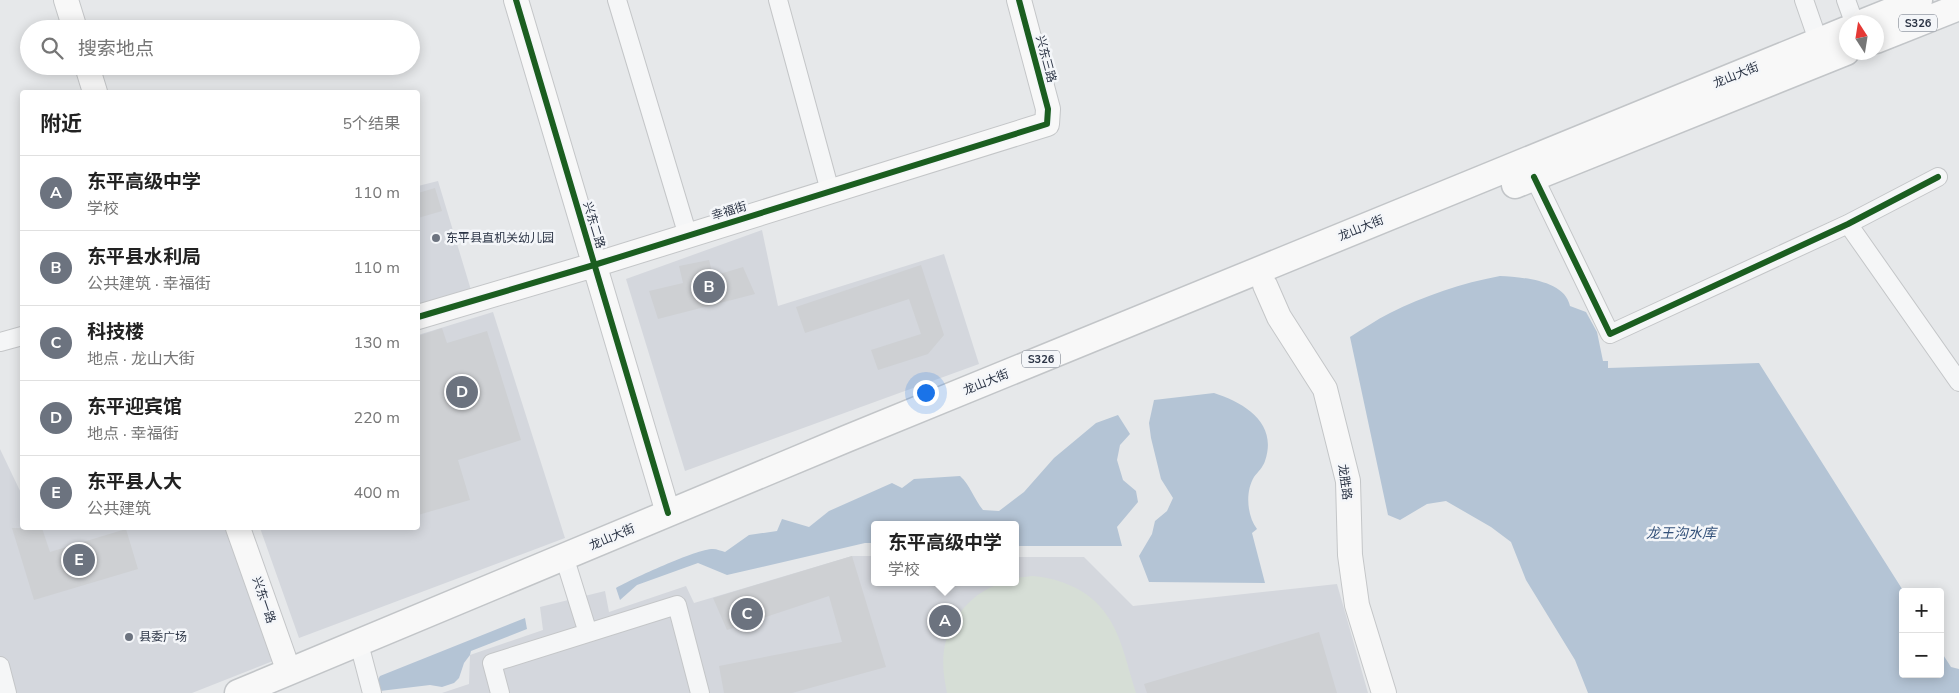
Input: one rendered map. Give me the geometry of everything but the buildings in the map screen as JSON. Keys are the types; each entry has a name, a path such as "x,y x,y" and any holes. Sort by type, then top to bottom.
{"main road":[{"name":"S326","path":"1882,15 1919,0"},
{"name":"S326","path":"1884,37 1959,7"},
{"name":"龙山大街","path":"272,693 850,451 1534,177 1830,51 1839,39"},
{"name":"龙山大街","path":"238,693 668,513 1830,51"}],"street":[{"path":"66,0 72,20"},
{"name":"兴东二路","path":"516,0 668,513"},
{"path":"617,0 688,236"},
{"path":"778,0 830,191"},
{"name":"兴东三路","path":"1019,0 1048,109 1047,124"},
{"path":"1804,0 1830,51"},
{"path":"1846,0 1851,15"},
{"path":"90,75 94,90"},
{"name":"幸福街","path":"420,316 594,265 1047,124"},
{"path":"1534,177 1610,334 1848,224 1938,177"},
{"path":"1848,224 1959,382"},
{"name":"龙胜路","path":"1265,285 1279,317 1325,389 1348,481 1350,555 1357,605 1384,693"},
{"path":"0,342 20,337"},
{"name":"兴东一路","path":"239,530 289,672"},
{"path":"568,569 588,633"},
{"path":"500,693 492,663 677,606 700,693"},
{"path":"362,655 372,693"},
{"path":"0,666 7,693"}],"shaded area":[{"name":"东平县直机关幼儿园","path":"438,181 471,290 420,305 420,186"},
{"path":"762,230 778,306 944,254 979,364 685,471 626,279"},
{"path":"493,312 565,538 299,638 261,530 420,530 420,334"},
{"name":"县委广场","path":"0,449 20,491 20,530 227,530 278,659 192,693 0,693"},
{"path":"852,556 871,556 871,586 1019,586 1019,557 1084,557 1133,606 1337,584 1368,693 442,693 469,684 470,655 543,630 540,607 605,591 609,612 686,586 694,603"},
{"path":"1043,577 1066,583 1086,594 1095,602 1115,628 1136,693 947,693 943,661 947,637 952,625 968,603 978,595 996,586 1019,586 1019,578"}],"water":[{"name":"龙王沟水库","path":"1500,276 1519,277 1551,285 1560,290 1570,306 1586,312 1597,332 1603,361 1608,361 1608,368 1759,363 1901,588 1899,588 1899,678 1944,678 1944,656 1951,667 1959,669 1959,693 1588,693 1575,660 1526,580 1511,542 1491,527 1446,501 1427,504 1400,520 1388,515 1350,337 1385,316 1416,301 1457,286"},
{"path":"1214,393 1237,402 1256,416 1263,425 1267,436 1268,448 1265,461 1251,483 1248,497 1249,511 1257,529 1252,533 1265,583 1149,582 1139,556 1152,534 1155,521 1167,511 1173,498 1161,479 1151,438 1149,423 1154,400"},
{"path":"1118,415 1130,434 1120,445 1117,460 1123,480 1136,491 1138,502 1117,527 1122,546 1019,546 1019,521 871,521 871,543 727,575 698,563 637,585 620,600 616,588 664,565 705,550 714,549 725,552 749,535 777,531 782,519 809,527 829,511 892,483 902,488 914,479 960,476 983,510 999,511 1024,492 1054,458 1096,423"},
{"path":"525,618 527,629 471,651 464,663 459,678 454,683 442,687 430,685 380,691 376,683 380,676"}],"cycle path":[{"path":"516,0 668,513"},
{"path":"420,316 594,265 1047,124 1048,109 1019,0"},
{"path":"1534,177 1610,334 1848,224 1938,177"}],"place":[{"name":"东平县直机关幼儿园","path":"436,238"},
{"name":"东平县水利局","path":"709,287"},
{"name":"东平迎宾馆","path":"462,392"},
{"name":"东平县人大","path":"79,560"},
{"name":"科技楼","path":"747,614"},
{"name":"东平高级中学","path":"945,621"},
{"name":"县委广场","path":"129,637"}]}
